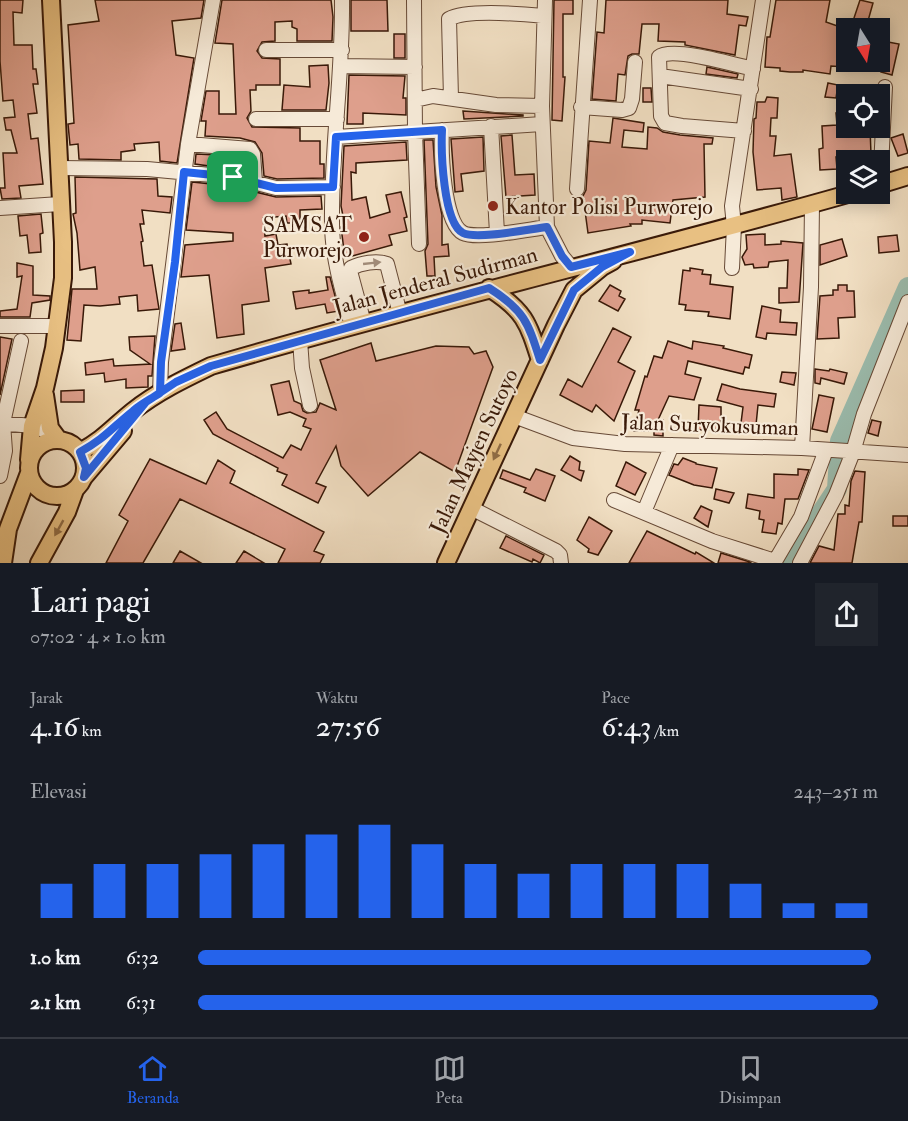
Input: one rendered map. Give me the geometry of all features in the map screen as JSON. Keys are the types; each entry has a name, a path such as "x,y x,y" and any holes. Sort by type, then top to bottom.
{"main road":[{"path":"51,0 63,278 54,348 45,388 32,426 29,467 32,482 38,490 57,497 66,495 80,484 146,402"},
{"path":"890,181 908,176"},
{"name":"Jalan Jenderal Sudirman","path":"146,402 176,382 211,366 489,288 734,226 836,197"},
{"name":"Jalan Mayjen Sutoyo","path":"446,563 574,290 602,267 630,252"},
{"path":"489,288 520,311 532,333 540,360"},
{"path":"39,563 68,512 86,468 80,452 68,442 55,436 46,410 45,388"},
{"path":"80,452 106,436 146,402"},
{"path":"3,563 8,529 34,452 40,445 55,436"}],"street":[{"path":"160,393 161,362 175,262 184,172 213,0"},
{"path":"342,0 342,50 332,224 334,247 358,325"},
{"path":"414,0 419,244"},
{"path":"544,0 542,124 547,227 562,256 571,267"},
{"path":"577,189 590,0"},
{"path":"732,268 734,226 732,206 763,0"},
{"path":"451,98 449,19 463,14 544,16"},
{"path":"266,50 342,50"},
{"path":"744,130 665,123 662,116 659,57 669,53 753,69"},
{"path":"581,107 622,110 629,108 632,99 635,62"},
{"path":"340,66 415,67"},
{"path":"660,76 751,89"},
{"path":"415,100 433,96 496,105 542,106"},
{"path":"256,119 337,119"},
{"path":"336,137 542,124"},
{"path":"491,126 497,234"},
{"path":"442,130 441,147 449,210 461,232 497,234 547,227"},
{"path":"188,144 250,150 253,154 255,182"},
{"path":"59,168 147,169 233,177 276,188 333,187"},
{"path":"0,207 60,204"},
{"path":"802,448 810,310 812,204"},
{"path":"358,325 350,271 355,266 380,261 387,264 400,314"},
{"path":"614,500 712,541 774,562 864,414 903,331 908,302"},
{"path":"0,326 56,326"},
{"path":"300,340 302,368 310,405"},
{"path":"0,476 5,451 1,423 21,341"},
{"name":"Jalan Suryokusuman","path":"514,416 573,438 625,444 802,448 908,455"},
{"path":"1,423 32,426 55,436"},
{"path":"644,512 672,446"},
{"path":"800,563 836,495 840,451"},
{"path":"471,508 556,551 560,555 561,563"}],"building":[{"path":"0,0 23,0 22,13 13,12 14,45 32,45 33,69 36,69 38,84 33,84 37,113 28,114 31,139 38,138 43,184 19,186 21,198 2,199 0,188 5,188 3,153 17,153 11,130 6,130 4,118 15,117 13,100 3,101 0,61"},
{"path":"95,0 204,0 201,18 172,21 176,55 194,58 177,163 160,161 159,142 134,144 135,150 121,152 121,160 79,159 78,144 70,145 68,124 74,123 68,25 99,21"},
{"path":"222,0 331,0 332,41 297,41 297,29 292,27 292,21 275,22 275,41 262,42 257,51 262,58 280,59 280,85 256,85 256,90 250,90 251,111 247,118 252,127 300,128 300,141 320,141 320,164 324,164 324,178 277,179 264,176 262,153 255,142 240,138 205,136 206,121 201,121 206,91 219,91 219,114 236,114 233,44 215,43"},
{"path":"351,0 387,0 388,31 351,31"},
{"path":"554,0 573,0 573,14 563,14 563,77 565,77 562,121 552,120"},
{"path":"606,0 728,0 727,14 748,17 746,26 739,25 735,55 685,45 685,42 658,41 659,24 642,24 639,54 628,56 625,75 618,74 616,101 592,99 597,32 604,33"},
{"path":"776,0 830,0 826,22 836,26 836,66 831,66 830,74 803,70 803,72 780,71 780,68 765,67 767,37 770,37"},
{"path":"860,0 873,3 869,18 854,18"},
{"path":"394,34 405,34 405,58 394,58"},
{"path":"890,42 899,44 892,75 881,72 890,72"},
{"path":"328,65 326,110 282,110 284,85 310,87 309,66"},
{"path":"707,67 738,74 737,78 706,74"},
{"path":"349,75 405,76 403,98 406,98 406,115 363,113 363,124 347,124"},
{"path":"828,83 836,85 836,98 825,97"},
{"path":"643,88 651,88 652,102 643,102"},
{"path":"767,97 778,98 777,118 771,118 770,136 776,136 774,156 791,154 797,197 782,200 781,188 757,190 753,152 754,119 757,102 765,102"},
{"path":"463,111 523,115 523,116 464,119"},
{"path":"613,118 644,123 643,132 624,130 622,147 647,149 648,127 680,135 713,138 712,144 704,144 705,197 673,200 670,223 642,220 642,224 630,224 631,226 588,233 583,196 586,190 589,141 610,143"},
{"path":"836,125 836,138 870,138 871,150 836,150 836,169 820,170 819,149 823,148 822,126"},
{"path":"903,134 908,153 898,156 891,138"},
{"path":"512,135 515,175 534,174 535,195 506,197 501,136"},
{"path":"483,137 484,171 461,174 463,191 455,192 451,139"},
{"path":"424,140 433,140 436,187 442,215 442,245 448,244 449,256 434,257 435,276 427,276"},
{"path":"406,142 407,160 356,163 356,173 351,172 352,200 366,197 370,218 390,212 386,195 401,192 407,217 404,218 407,231 389,235 392,245 345,258 341,227 345,226 341,206 344,146"},
{"path":"196,154 217,155 217,159 244,158 245,171 195,164"},
{"path":"75,177 157,179 158,196 172,197 170,213 142,210 144,224 140,224 144,266 152,265 159,309 138,311 137,295 119,297 120,304 84,305 81,341 67,340 72,289 97,289 95,267 80,270 73,214 76,213"},
{"path":"192,182 231,186 276,197 321,196 322,209 300,210 300,223 287,223 286,216 263,218 265,236 276,234 278,245 287,244 291,264 265,268 269,301 242,305 244,334 217,338 209,275 181,277 185,245 233,241 233,233 186,230"},
{"path":"41,214 43,233 40,234 41,252 29,253 27,235 20,236 18,216"},
{"path":"765,234 765,245 781,244 781,241 803,243 799,302 779,303 779,288 787,288 788,260 769,262 768,267 754,268 753,264 745,265 742,257 747,249 746,235"},
{"path":"897,235 899,251 879,253 878,237"},
{"path":"842,239 847,256 820,265 820,245"},
{"path":"17,263 33,266 33,295 50,296 50,300 32,303 30,317 0,317 0,311 17,309 22,276 17,277"},
{"path":"690,268 703,270 702,274 711,275 710,284 733,287 730,319 708,316 709,312 685,310 686,305 679,304 683,270 690,271"},
{"path":"326,277 330,277 339,311 327,313 325,304 296,309 293,292 309,290 309,293 328,290"},
{"path":"610,285 621,291 619,296 625,299 618,311 599,301"},
{"path":"838,285 847,285 847,291 854,291 855,317 838,318 839,338 817,339 820,296 833,295 833,290 838,290"},
{"path":"762,306 781,310 780,322 797,323 796,335 767,333 766,339 756,337"},
{"path":"181,323 185,349 171,351 175,324"},
{"path":"613,328 631,337 618,362 635,371 614,421 596,405 592,412 560,395 568,379 582,387"},
{"path":"155,336 152,376 148,376 148,387 126,388 126,379 105,382 104,373 86,375 85,363 113,359 114,366 150,364 130,350 129,337"},
{"path":"0,337 12,339 0,395"},
{"path":"668,341 692,349 693,341 724,346 723,348 752,355 749,368 745,367 743,374 688,361 685,374 701,378 694,400 669,396 658,420 663,420 663,436 654,435 654,431 634,431 639,410 635,410 645,376 647,377 654,356 662,358"},
{"path":"371,343 376,361 436,346 469,347 474,354 486,351 493,367 455,472 420,452 368,496 341,466 336,446 316,483 326,487 318,503 282,485 287,475 213,434 204,420 216,412 227,429 283,458 291,445 301,450 311,429 303,426 306,419 290,412 278,415 271,385 289,381 294,401 301,404 303,411 307,413 316,412 320,403 336,410 320,360"},
{"path":"815,369 829,371 830,369 847,373 844,384 821,378 820,384 815,383"},
{"path":"782,372 796,373 794,385 780,382"},
{"path":"722,384 776,394 774,407 758,405 756,425 741,423 743,407 717,400"},
{"path":"84,390 84,402 61,402 61,391"},
{"path":"819,395 834,398 827,432 812,429"},
{"path":"699,405 721,407 721,429 698,430"},
{"path":"872,420 881,422 878,436 868,433"},
{"path":"570,456 580,462 579,470 584,471 581,481 561,470"},
{"path":"683,458 696,464 717,468 712,488 694,485 669,475 674,464 678,465"},
{"path":"150,459 206,484 218,460 235,471 230,483 324,532 314,551 324,555 320,563 278,563 285,549 180,499 143,563 106,563 128,521 119,515"},
{"path":"626,462 646,473 635,495 616,486"},
{"path":"536,469 555,476 545,501 524,492 526,488 500,478 503,470 530,480"},
{"path":"798,469 809,470 798,499 785,499 782,524 778,523 776,534 762,532 764,520 759,519 760,511 746,508 748,494 774,498 774,474 798,475"},
{"path":"855,471 865,472 862,522 859,522 852,563 810,563 819,546 834,550 838,514 845,514 845,505 849,506 851,481"},
{"path":"716,489 734,493 729,503 714,499"},
{"path":"701,506 712,511 708,527 694,518"},
{"path":"893,516 908,516 908,526 893,526"},
{"path":"589,517 612,531 598,555 588,552 589,549 577,540"},
{"path":"647,531 695,554 696,552 714,563 629,563"},
{"path":"506,536 544,555 540,563 533,559 532,562 500,548"},
{"path":"180,551 201,563 173,563"},
{"path":"244,551 264,563 236,563"},
{"path":"721,553 750,562 751,563 718,563"}],"waterway":[{"path":"791,563 837,489 840,441 908,287"}],"place":[{"name":"Kantor Polisi Purworejo","path":"493,206"},
{"name":"SAMSAT Purworejo","path":"364,237"}],"route":[{"path":"233,177 184,172 175,262 161,362 160,373 160,393 146,402 133,411 99,442 80,452 86,468 84,477 146,402 176,382 211,366 489,288 520,311 532,333 540,360 574,290 602,267 630,252 571,267 562,256 547,227 497,234 474,235 461,232 449,210 441,147 442,130 336,137 333,187 276,188 233,177"}]}
